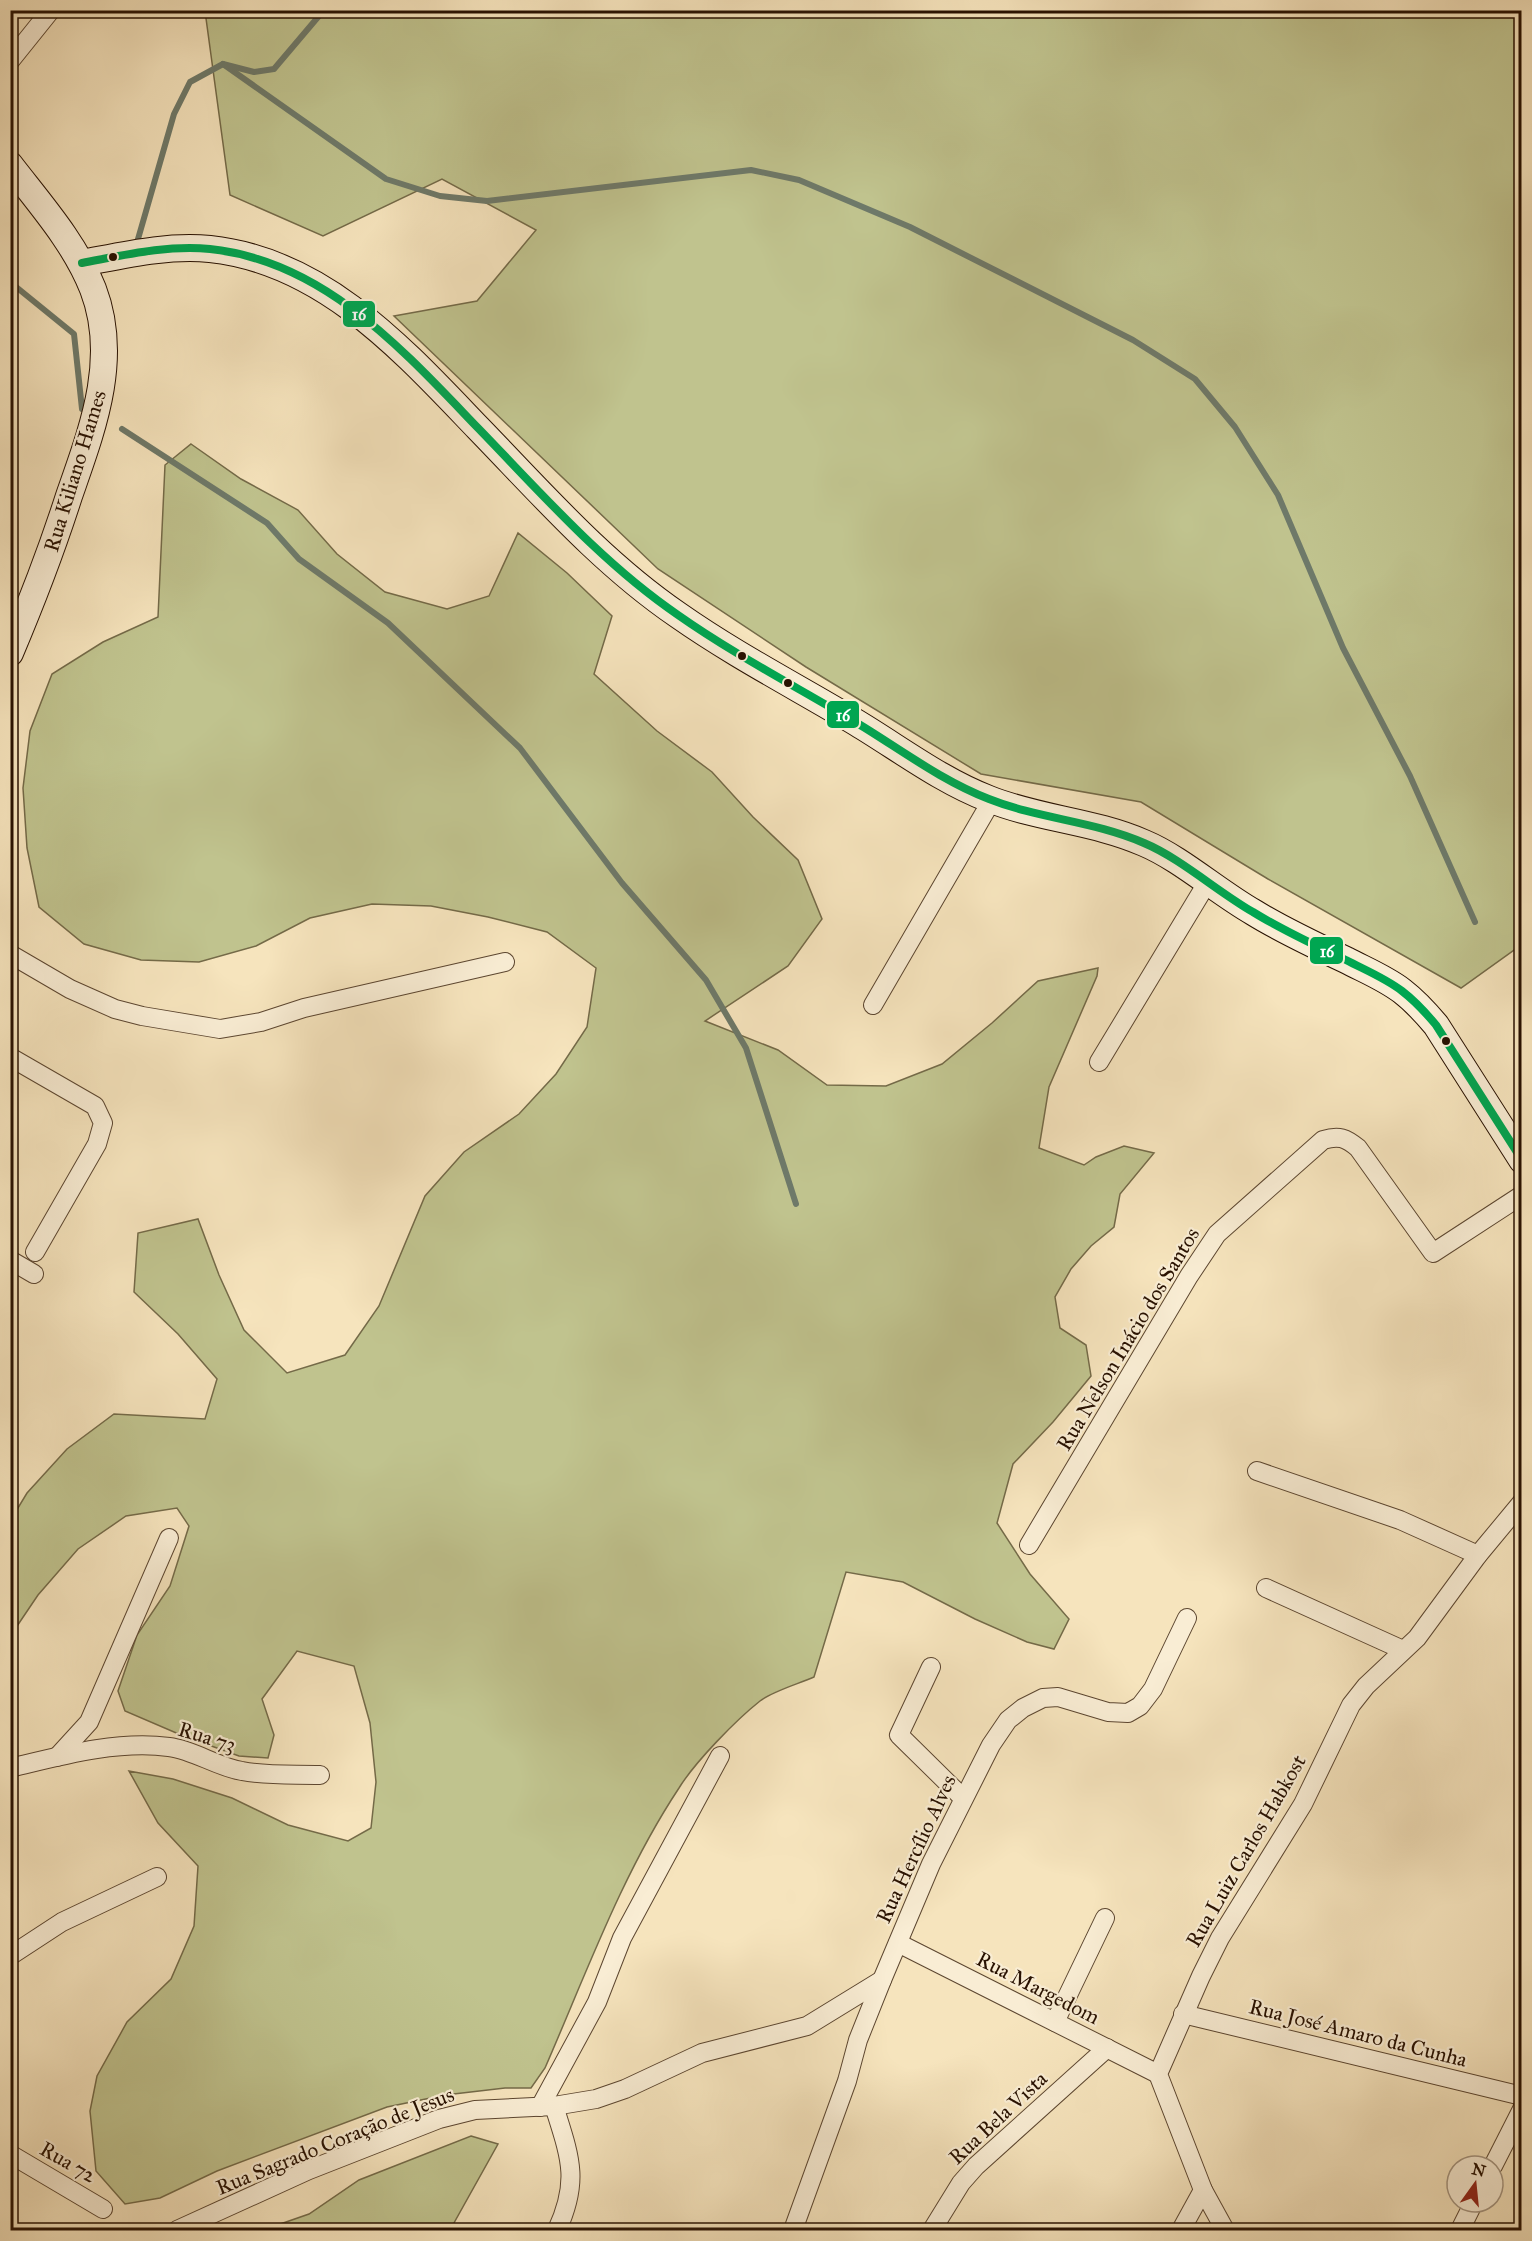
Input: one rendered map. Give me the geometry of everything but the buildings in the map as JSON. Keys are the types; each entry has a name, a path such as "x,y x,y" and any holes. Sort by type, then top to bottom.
{"main road":[{"name":"Rua Kiliano Hames","path":"10,165 82,263 97,300 105,347 99,405 56,536 10,653"},
{"path":"82,263 178,247 213,249 270,264 317,285 354,309 392,340 585,538 642,589 717,641 953,782 992,800 1029,812 1093,825 1145,843 1282,929 1380,977 1402,991 1420,1006 1436,1025 1521,1160"}],"street":[{"path":"10,61 51,10"},
{"path":"873,1005 992,800"},
{"path":"1100,1062 1207,883"},
{"path":"10,954 70,989 115,1009 142,1016 220,1029 261,1022 304,1008 505,962"},
{"path":"10,1057 95,1106 103,1123 97,1144 35,1252"},
{"name":"Rua Nelson Inácio dos Santos","path":"1029,1545 1183,1286 1217,1234 1323,1140 1335,1137 1346,1139 1358,1148 1433,1253 1521,1196"},
{"path":"10,1260 34,1274"},
{"path":"1257,1471 1400,1520 1478,1555"},
{"name":"Rua Luiz Carlos Habkost","path":"1158,2073 1183,2014 1220,1938 1303,1804 1351,1705 1366,1686 1417,1638 1478,1555 1521,1502"},
{"path":"57,1757 89,1722 169,1539"},
{"path":"1266,1588 1403,1650"},
{"name":"Rua Hercílio Alves","path":"793,2230 847,2081 858,2040 882,1980 931,1864 991,1745 1008,1720 1023,1708 1043,1698 1058,1697 1107,1712 1128,1713 1140,1706 1153,1689 1187,1618"},
{"path":"931,1667 899,1735 963,1798"},
{"name":"Rua 73","path":"10,1768 57,1757 146,1745 171,1747 243,1771 320,1775"},
{"path":"556,2230 569,2196 571,2162 547,2107 597,2002 622,1938 720,1756"},
{"path":"10,1956 62,1922 157,1877"},
{"path":"1055,2022 1106,1918"},
{"name":"Rua Margedom","path":"898,1943 1158,2073"},
{"name":"Rua Sagrado Coração de Jesus","path":"177,2230 309,2170 439,2119 475,2110 547,2107 596,2099 626,2089 702,2053 807,2026 882,1980"},
{"name":"Rua José Amaro da Cunha","path":"1183,2014 1521,2096"},
{"name":"Rua Bela Vista","path":"932,2230 961,2183 976,2166 1107,2048"},
{"path":"1158,2073 1203,2190 1225,2230"},
{"path":"1499,2154 1521,2109"},
{"name":"Rua 72","path":"10,2154 104,2209"},
{"path":"1181,2230 1203,2190"},
{"path":"1460,2230 1468,2214"}],"green space":[{"path":"205,11 1521,11 1521,945 1461,988 1268,879 1141,802 981,774 806,667 658,569 394,316 477,301 536,230 442,179 323,236 230,195"},
{"path":"191,444 241,479 298,510 337,554 385,592 447,609 489,596 518,533 567,573 612,616 594,674 657,731 712,772 753,817 798,860 822,919 788,966 705,1021 778,1050 827,1085 886,1086 942,1064 1038,981 1098,968 1097,976 1049,1087 1039,1148 1084,1165 1096,1157 1124,1146 1154,1153 1120,1194 1114,1227 1091,1246 1071,1269 1055,1297 1060,1328 1086,1345 1091,1376 1053,1422 1013,1464 997,1523 1030,1574 1069,1619 1054,1649 1027,1642 975,1619 903,1582 846,1572 814,1677 760,1701 716,1742 679,1788 622,1890 545,2068 531,2088 505,2088 445,2095 387,2107 217,2171 160,2198 125,2204 96,2171 90,2111 97,2076 127,2022 171,1979 194,1926 198,1866 158,1823 129,1771 173,1779 232,1798 288,1825 348,1841 371,1828 376,1782 370,1723 354,1666 297,1651 262,1699 274,1735 268,1758 239,1756 125,1711 118,1691 137,1635 170,1586 189,1526 177,1508 126,1516 78,1549 38,1595 11,1635 10,1521 27,1493 67,1449 114,1414 205,1419 217,1379 178,1334 134,1292 138,1233 198,1219 219,1275 244,1330 287,1373 345,1355 379,1306 425,1196 464,1152 519,1114 556,1074 587,1027 596,968 547,932 431,906 372,904 310,918 256,946 199,962 141,960 84,944 39,907 27,848 23,788 30,731 52,674 103,642 158,617 165,465"},
{"path":"471,2136 498,2144 450,2230 263,2230 309,2214 359,2180"}],"waterway":[{"path":"138,239 174,114 190,82 223,64 254,72 274,69 324,10"},
{"path":"223,64 386,179 440,196 487,201 751,170 799,180 910,227 1133,340 1195,379 1235,427 1278,495 1343,648 1410,776 1475,922"},
{"path":"10,282 74,334 82,409"},
{"path":"122,429 267,523 299,559 388,623 520,748 622,883 706,980 746,1048 796,1204"}],"transit line":[{"name":"16","path":"82,263 177,248 210,249 251,257 289,271 325,290 359,314 421,369 598,550 650,595 700,630 972,792 1008,806 1106,830 1158,849 1264,919 1375,974 1402,991 1436,1025 1522,1160"}]}
